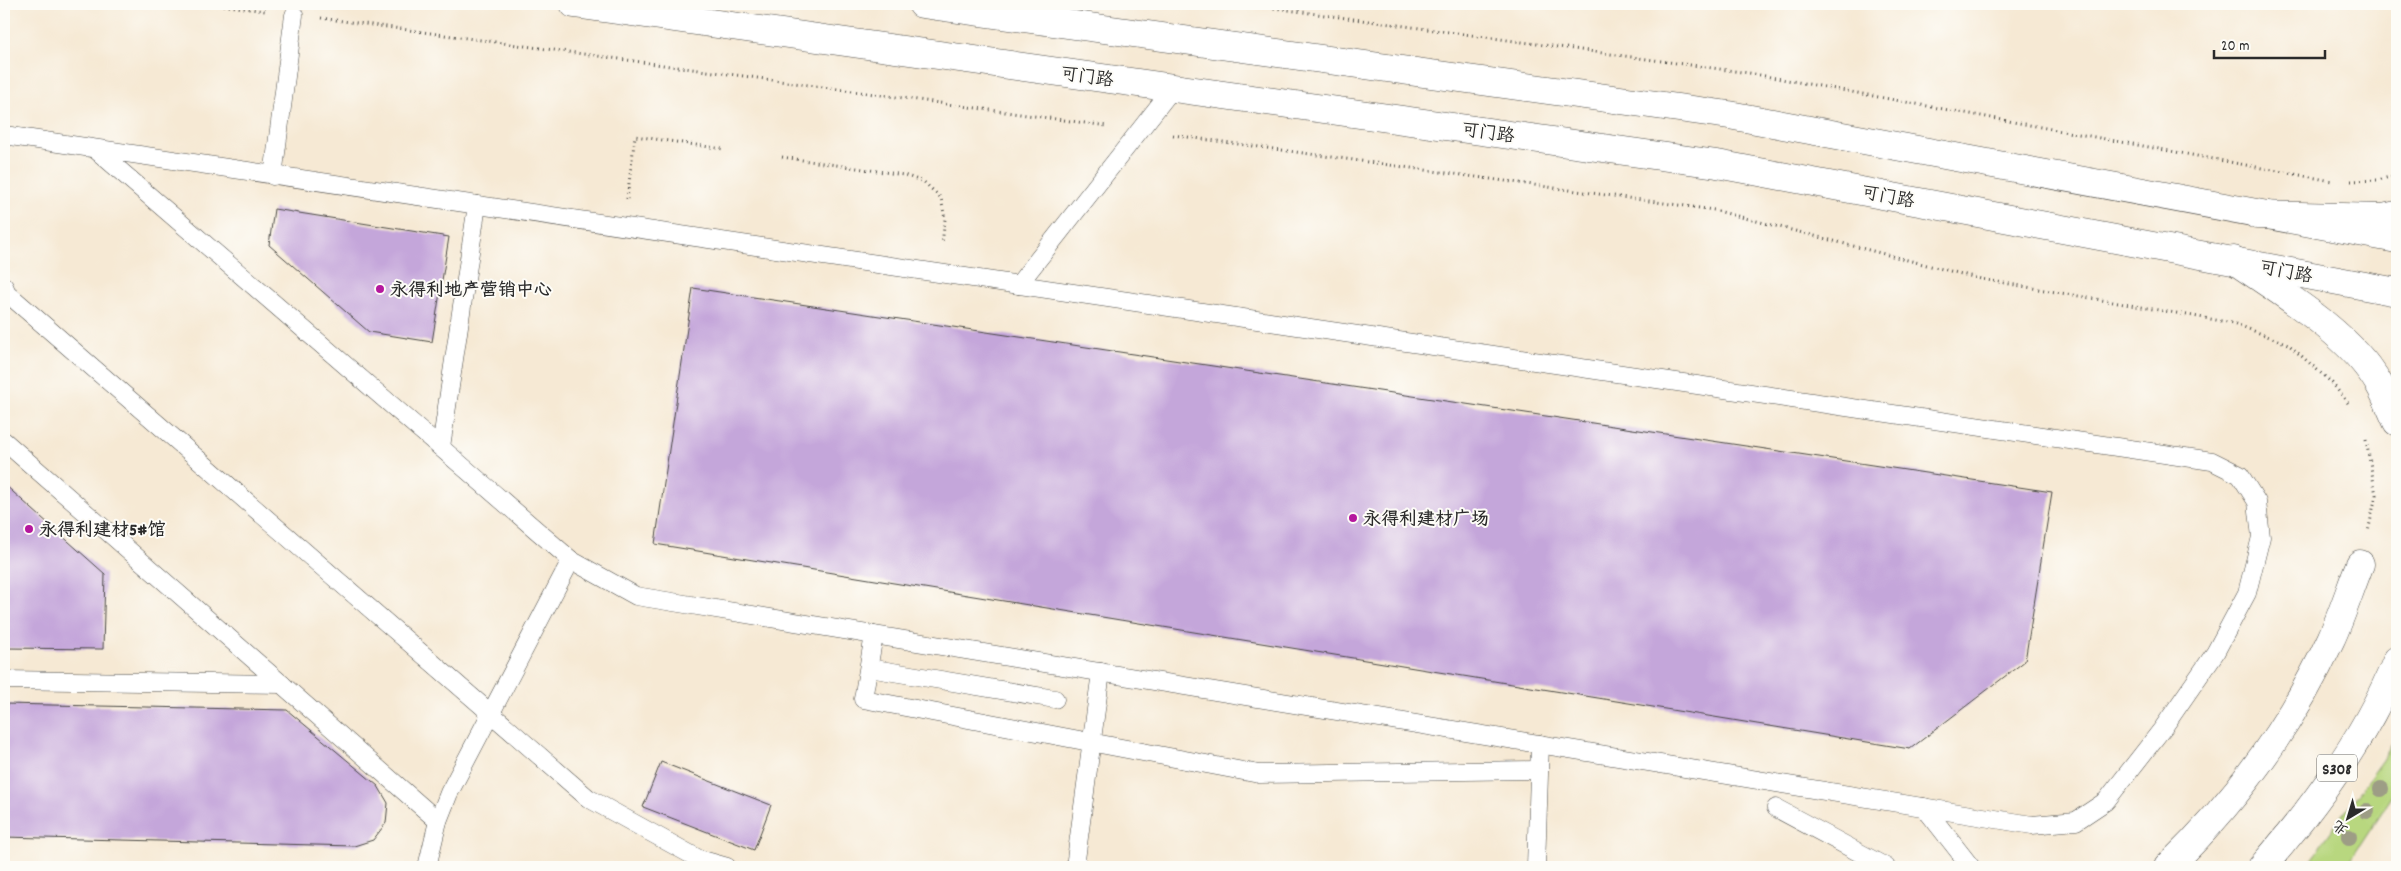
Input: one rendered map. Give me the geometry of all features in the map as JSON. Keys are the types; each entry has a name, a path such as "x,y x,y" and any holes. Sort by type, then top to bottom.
{"main road":[{"name":"可门路","path":"574,4 1718,164 2397,292"},
{"path":"922,4 1728,115 2256,215 2397,239"},
{"path":"2256,215 2383,218 2397,215"},
{"path":"2234,260 2314,315 2360,359 2379,382 2397,422"},
{"path":"2168,867 2206,830 2242,787 2295,709 2331,639 2360,564"},
{"name":"S308","path":"2262,867 2293,832 2354,744 2397,660"}],"lane":[{"path":"273,176 294,15"},
{"path":"1018,285 1173,88"},
{"path":"4,135 2212,461 2240,475 2257,502 2261,537 2247,593 2215,653 2163,728 2106,801 2076,821 2032,825 636,596 570,560 94,149"},
{"path":"441,447 477,205"},
{"path":"4,286 14,299 588,798 699,859 727,867"},
{"path":"4,441 438,821"},
{"path":"427,867 438,821 449,793 570,560"},
{"path":"874,635 863,699 1259,774 1539,770"},
{"path":"869,668 1055,699"},
{"path":"1076,867 1101,672"},
{"path":"4,680 282,684"},
{"path":"1536,867 1540,744"},
{"path":"1924,807 1971,867"},
{"path":"1776,808 1886,867"}],"path":[{"path":"214,4 1714,210 1981,280 2233,323 2288,344 2332,383 2353,411"},
{"path":"1244,4 1749,73 2337,182"},
{"path":"624,227 635,136 723,149"},
{"path":"782,157 904,175 924,182 941,198 945,219 938,273"},
{"path":"2345,182 2378,180 2397,176"},
{"path":"2360,564 2376,495 2368,442 2364,434"}],"green space":[{"path":"2397,735 2397,789 2346,867 2305,867 2383,760"}],"building":[{"name":"永得利地产营销中心","path":"274,209 449,237 432,342 369,332 269,245"},
{"name":"永得利建材广场","path":"693,288 2052,492 2025,661 1910,749 655,544"},
{"name":"永得利建材5#馆","path":"4,484 105,574 103,649 4,648"},
{"path":"4,704 287,710 378,786 388,803 386,823 373,840 354,846 4,837"},
{"path":"661,762 771,805 754,850 643,807"}],"place":[{"name":"永得利地产营销中心","path":"380,289"},
{"name":"永得利建材广场","path":"1353,518"},
{"name":"永得利建材5#馆","path":"29,529"}]}
